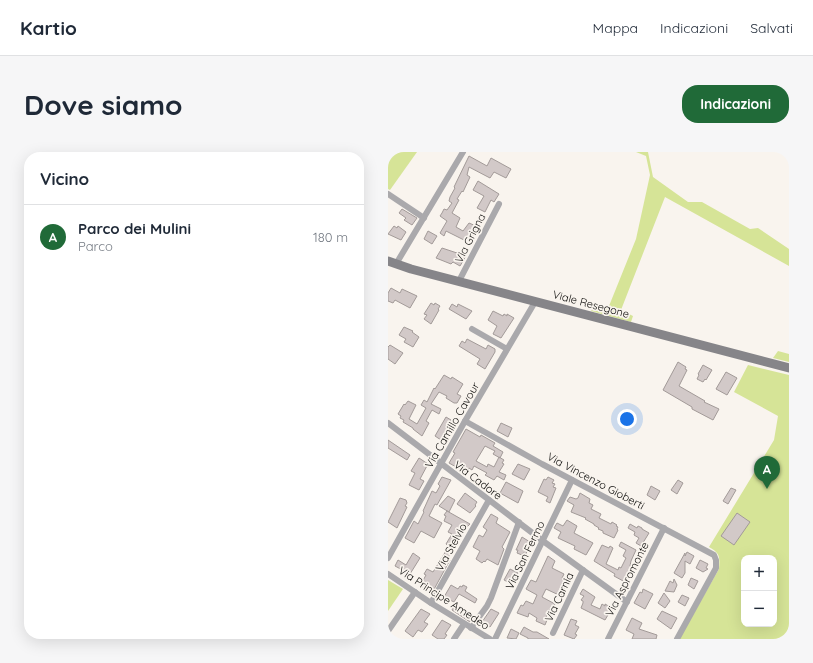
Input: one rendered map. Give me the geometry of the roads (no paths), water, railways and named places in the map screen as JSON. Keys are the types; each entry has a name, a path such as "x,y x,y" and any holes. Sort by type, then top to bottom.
{"street":[{"path":"392,262 424,218 463,152"},
{"path":"388,194 424,218"},
{"name":"Via Grigna","path":"459,281 499,204"},
{"name":"Viale Resegone","path":"392,262 535,302 789,368"},
{"name":"Via Camillo Cavour","path":"388,558 465,421 535,302"},
{"path":"472,329 507,349"},
{"name":"Via Vincenzo Gioberti","path":"465,421 572,480 714,555 716,560 716,568 677,639"},
{"name":"Via Cadore","path":"388,423 543,541 627,602"},
{"name":"Via San Fermo","path":"495,639 572,480"},
{"name":"Via Stelvio","path":"431,603 489,500"},
{"path":"471,628 491,598 519,522"},
{"name":"Via Aspromonte","path":"608,639 664,528"},
{"name":"Via Carnia","path":"553,633 583,570"},
{"name":"Via Principe Amedeo","path":"388,574 431,603 490,639"},
{"path":"389,629 415,592"},
{"path":"454,639 464,624"}],"place":[{"name":"Parco dei Mulini","path":"767,489"}]}
